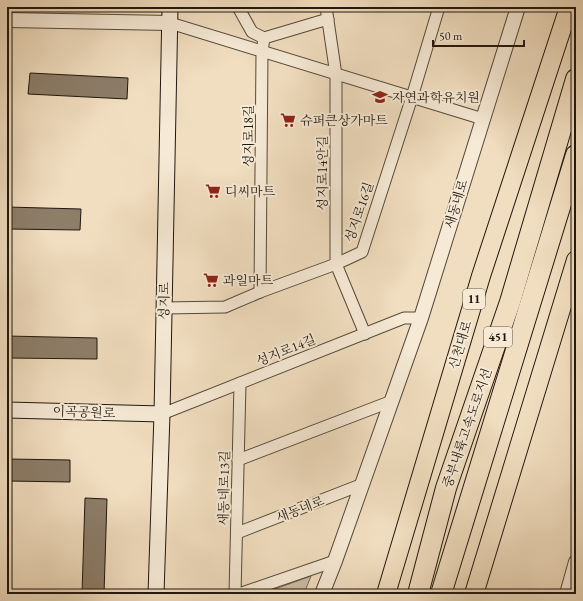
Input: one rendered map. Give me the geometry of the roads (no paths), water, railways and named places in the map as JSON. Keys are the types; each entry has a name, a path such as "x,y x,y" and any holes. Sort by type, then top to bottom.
{"highway":[{"name":"신천대로","path":"386,594 481,276 569,7"},
{"name":"중부내륙고속도로지선","path":"418,594 446,488 510,302 576,79"},
{"name":"중부내륙고속도로지선","path":"441,594 576,155"},
{"path":"474,594 576,260"}],"main road":[{"name":"성지로","path":"156,594 162,414 170,7"},
{"name":"이곡공원로","path":"7,410 162,414"}],"street":[{"path":"238,7 252,32 264,38 328,19"},
{"name":"성지로14안길","path":"326,7 336,75 336,264 365,334"},
{"name":"성지로16길","path":"164,308 225,308 260,292 336,264 362,252 412,98 439,7"},
{"name":"새동네로","path":"322,594 363,484 421,318 518,7"},
{"path":"7,20 170,23 483,119"},
{"name":"성지로18길","path":"260,292 262,52 264,38"},
{"name":"성지로14길","path":"162,414 404,318 421,318"},
{"name":"새동네로13길","path":"235,594 240,383"},
{"path":"238,460 392,401"},
{"name":"새동네로","path":"237,533 363,484"},
{"path":"239,594 335,561"},
{"path":"567,594 576,562"}],"place":[{"name":"자연과학유치원","path":"380,97"},
{"name":"슈퍼큰상가마트","path":"288,120"},
{"name":"디씨마트","path":"213,191"},
{"name":"과일마트","path":"211,280"}]}
